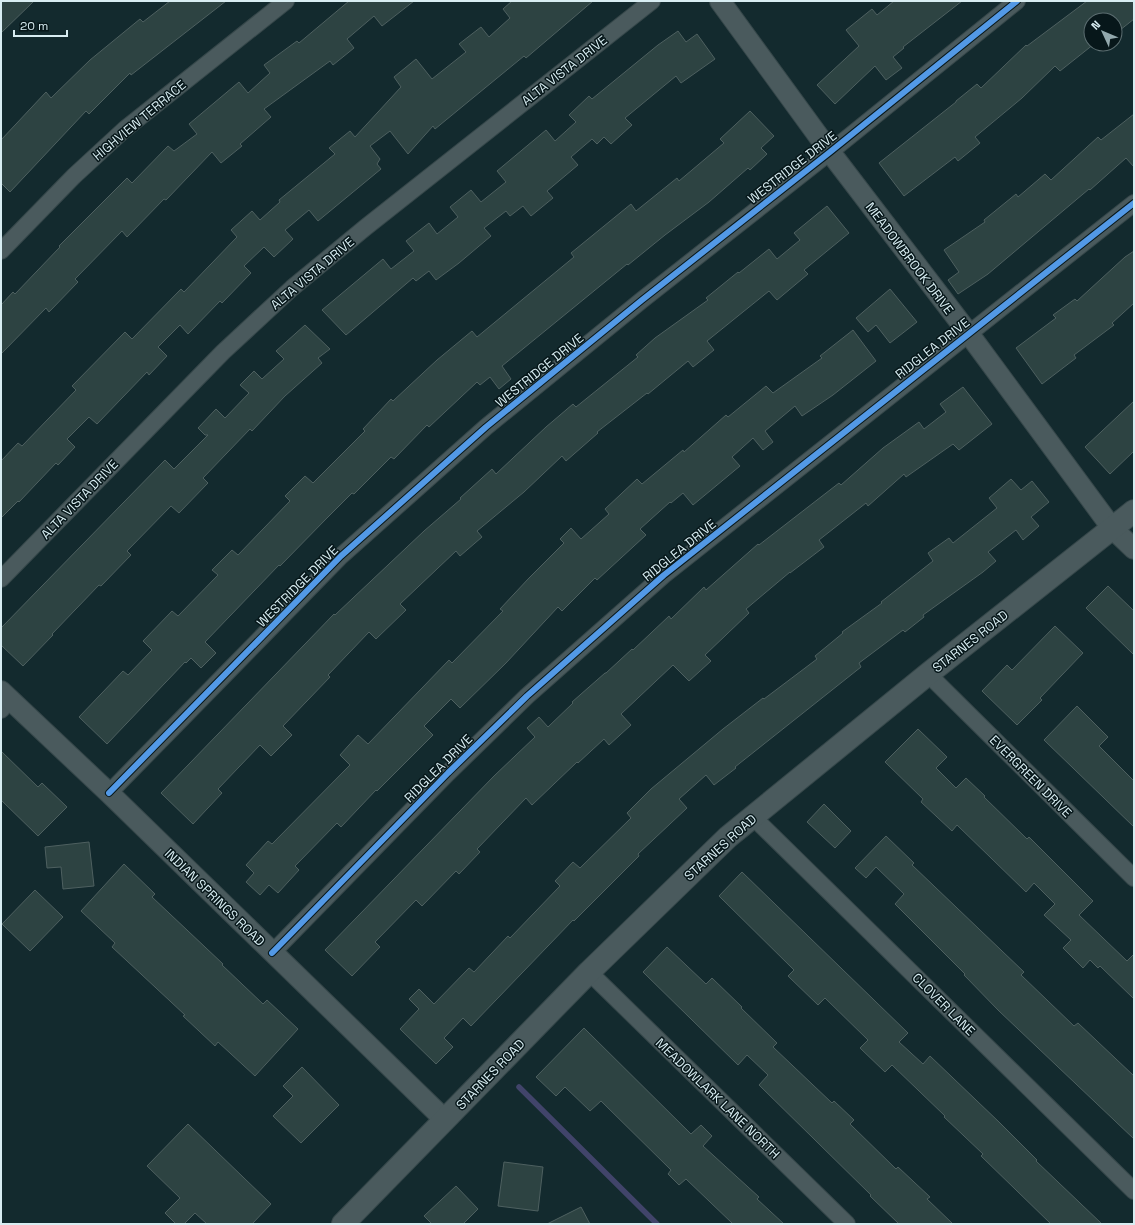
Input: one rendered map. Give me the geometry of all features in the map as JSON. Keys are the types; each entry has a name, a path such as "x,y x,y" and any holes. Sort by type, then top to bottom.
{"main road":[{"name":"STARNES ROAD","path":"343,1224 589,972 728,837 928,674 1134,511"}],"street":[{"name":"HIGHVIEW TERRACE","path":"1,251 74,176 125,129 286,1"},
{"name":"ALTA VISTA DRIVE","path":"1,579 223,352 292,288 652,1"},
{"name":"MEADOWBROOK DRIVE","path":"720,1 830,152 969,334 1112,528 1134,549"},
{"name":"WESTRIDGE DRIVE","path":"110,793 340,556 486,427 642,300 830,152 1017,1"},
{"name":"RIDGLEA DRIVE","path":"272,953 448,772 528,696 664,575 1134,203"},
{"name":"EVERGREEN DRIVE","path":"928,674 1134,878"},
{"name":"INDIAN SPRINGS ROAD","path":"4,701 110,793 272,953 445,1120"},
{"name":"CLOVER LANE","path":"753,817 1134,1191"},
{"name":"MEADOWLARK LANE NORTH","path":"589,972 847,1224"}],"building":[{"path":"1,1 34,1 1,33"},
{"path":"170,1 226,1 131,75 130,73 89,114 86,111 10,192 1,183 1,140 46,92 51,98 90,60 140,19 143,22"},
{"path":"349,1 414,1 382,26 374,16 347,39 354,48 333,65 330,61 264,109 271,117 240,144 242,146 221,163 212,152 166,200 164,199 127,237 122,231 75,279 78,282 49,312 46,308 1,354 1,305 13,292 15,294 60,247 59,246 127,178 132,183 168,146 174,151 197,134 189,124 239,82 248,93 270,73 264,65 297,41 299,43"},
{"path":"512,1 593,1 526,58 524,56 435,129 433,126 408,154 390,131 370,146 380,159 377,164 381,169 318,221 309,210 285,230 293,239 274,257 264,247 244,266 251,273 222,303 220,301 188,334 180,325 158,347 167,356 149,375 147,372 97,424 89,417 67,439 75,447 58,465 56,463 19,502 18,501 1,518 1,461 18,443 22,446 76,390 72,386 125,332 132,339 181,289 184,292 237,237 231,230 252,211 260,220 280,202 279,200 335,154 329,148 350,131 355,137 401,87 394,77 416,59 432,79 466,52 459,44 481,27 489,37 510,18 503,9"},
{"path":"894,1 962,1 903,47 904,48 893,57 902,68 886,80 875,66 835,104 817,85 859,46 846,30 872,9 877,15"},
{"path":"1087,1 1134,1 1134,19 1123,28 1123,12 1083,12 1084,52 1060,71 1055,66 1022,98 975,137 980,143 958,161 955,157 904,196 879,163 977,84 981,88 1026,45 1027,46"},
{"path":"678,31 686,42 697,34 715,59 681,83 676,76 625,118 632,125 611,144 604,137 597,144 592,139 571,157 578,165 547,191 553,198 531,216 523,206 510,216 506,211 484,228 491,236 459,263 436,280 429,271 416,281 413,278 346,335 322,310 383,259 391,269 414,251 406,241 429,223 437,234 458,217 450,207 471,190 481,202 506,182 497,171 546,130 555,141 576,122 569,115 589,96 592,99 658,45"},
{"path":"750,111 774,136 761,148 767,154 750,170 748,168 709,202 628,265 627,264 502,366 511,379 499,389 490,377 480,385 477,382 429,427 427,425 394,459 391,457 354,494 352,493 280,566 279,565 205,642 216,653 201,668 191,658 186,663 185,662 107,744 79,717 123,671 128,675 152,650 143,641 172,611 178,616 218,575 212,570 232,550 238,555 290,501 285,496 305,476 313,483 365,431 363,429 391,399 393,401 437,360 472,331 477,337 574,257 571,253 631,204 636,211 677,178 679,181 724,143 720,139"},
{"path":"1134,114 1134,167 1126,158 1090,190 1089,189 988,274 958,294 948,280 959,272 944,250 985,222 984,220 1016,194 1018,197 1045,174 1051,180 1098,137 1101,140"},
{"path":"827,206 849,233 804,270 808,274 777,300 769,291 707,341 714,350 693,367 688,361 648,394 647,393 597,432 598,433 566,461 562,456 524,492 477,531 482,537 460,556 456,551 400,604 406,610 376,639 369,632 328,675 330,677 283,726 292,735 271,756 260,745 218,789 222,793 193,824 161,793 334,614 335,615 492,469 496,474 573,404 576,407 638,357 636,355 655,338 708,300 706,298 769,249 777,259 800,240 794,233"},
{"path":"1134,251 1134,303 1112,323 1114,325 1074,355 1076,358 1042,384 1016,348 1056,318 1053,315 1075,299 1077,301 1125,257"},
{"path":"890,289 917,322 890,343 876,325 868,332 856,318"},
{"path":"305,325 330,349 318,358 322,363 285,396 252,431 250,429 203,478 208,483 179,513 171,506 127,551 131,555 101,586 99,585 23,666 1,645 1,628 165,460 174,469 208,435 205,435 198,428 216,409 225,418 249,393 240,385 254,371 262,379 284,359 276,351"},
{"path":"853,330 876,361 833,395 802,416 795,406 765,431 773,442 763,450 753,438 732,457 740,466 693,505 683,493 671,503 670,502 640,529 646,535 597,580 595,578 562,611 558,607 506,663 460,708 451,699 424,726 433,735 377,791 376,790 341,827 337,823 295,866 299,870 278,893 269,885 260,895 246,882 254,873 246,865 268,841 272,844 350,765 340,755 358,735 368,744 449,660 452,663 503,611 500,609 564,543 560,539 571,528 581,539 609,514 605,509 637,479 642,484 683,450 684,452 726,415 728,417 766,386 773,393 822,358 820,356"},
{"path":"963,387 992,424 959,450 953,444 906,477 904,474 868,506 866,503 819,540 824,547 790,572 746,609 749,613 705,655 711,661 689,681 673,665 621,714 631,725 609,745 604,739 578,763 577,762 532,805 526,798 477,849 480,852 459,874 456,871 422,906 416,900 375,942 380,947 352,976 325,950 494,776 535,737 527,728 539,717 548,727 573,703 572,702 632,649 633,650 669,616 671,619 704,587 706,590 758,544 759,545 839,483 841,485 883,448 919,422 924,429 946,412 940,404"},
{"path":"1134,401 1134,451 1110,474 1085,447"},
{"path":"1011,479 1021,490 1032,481 1049,502 1031,517 1039,526 1023,540 1016,530 988,552 996,561 983,572 923,615 924,617 905,632 903,630 859,663 861,667 714,785 706,775 679,799 687,808 638,854 639,856 574,921 573,920 471,1026 463,1018 444,1038 453,1047 436,1064 400,1029 419,1009 409,999 419,989 434,1004 469,968 474,972 508,936 510,938 560,886 555,881 573,862 580,868 631,818 627,813 651,789 723,729 817,659 815,656 843,633 842,632 882,603 881,602 933,561 928,553 949,538 953,543 997,508 989,498"},
{"path":"1108,586 1134,611 1134,655 1086,608"},
{"path":"1055,626 1083,653 1040,698 1042,700 1017,725 982,691 1007,665 1012,670"},
{"path":"1077,706 1108,737 1099,746 1134,781 1134,827 1044,740"},
{"path":"918,729 947,757 936,768 956,788 966,778 1027,839 1029,837 1093,901 1079,915 1127,961 1134,954 1134,999 1100,966 1098,968 1090,960 1083,968 1063,948 1071,940 1044,915 1055,904 1034,883 1026,892 957,825 952,831 921,802 923,799 885,762"},
{"path":"1,751 38,787 42,783 67,807 38,836 1,800"},
{"path":"824,804 851,831 835,848 807,822"},
{"path":"886,836 914,863 912,865 1024,972 1021,975 1074,1026 1078,1023 1134,1076 1134,1139 999,1011 964,975 965,974 895,904 904,894 876,867 866,878 855,868"},
{"path":"89,842 94,886 63,889 61,867 47,868 45,847"},
{"path":"124,864 155,894 152,897 263,1004 267,1000 298,1029 255,1076 218,1042 215,1046 183,1016 185,1015 112,947 115,943 81,911"},
{"path":"742,872 908,1033 899,1042 923,1064 930,1056 1102,1224 1051,1224 981,1156 983,1154 944,1117 945,1116 892,1065 885,1072 860,1048 868,1040 825,998 818,1005 788,976 794,970 719,896"},
{"path":"35,890 63,917 30,951 2,924"},
{"path":"667,947 706,984 712,978 742,1007 741,1008 777,1043 773,1047 832,1103 834,1101 854,1120 850,1124 896,1169 898,1167 930,1197 927,1199 953,1224 899,1224 870,1196 871,1195 759,1085 768,1075 747,1055 738,1065 643,972"},
{"path":"584,1028 691,1134 701,1125 712,1136 703,1146 759,1197 757,1199 784,1224 733,1224 686,1179 679,1185 668,1174 671,1170 601,1101 590,1111 565,1087 556,1096 536,1077"},
{"path":"302,1067 339,1105 301,1143 273,1116 293,1096 283,1086"},
{"path":"188,1124 271,1204 252,1224 207,1224 195,1213 184,1224 176,1224 165,1213 180,1198 147,1166"},
{"path":"504,1162 543,1167 538,1211 498,1206"},
{"path":"456,1186 478,1209 463,1224 432,1224 424,1216"},
{"path":"581,1207 590,1224 547,1224"}],"waterway":[{"path":"519,1087 657,1224"}],"cycle path":[{"path":"109,793 341,556 486,427 642,300 830,152 1017,1"},
{"path":"272,953 448,773 527,696 664,575 1134,203"}]}
